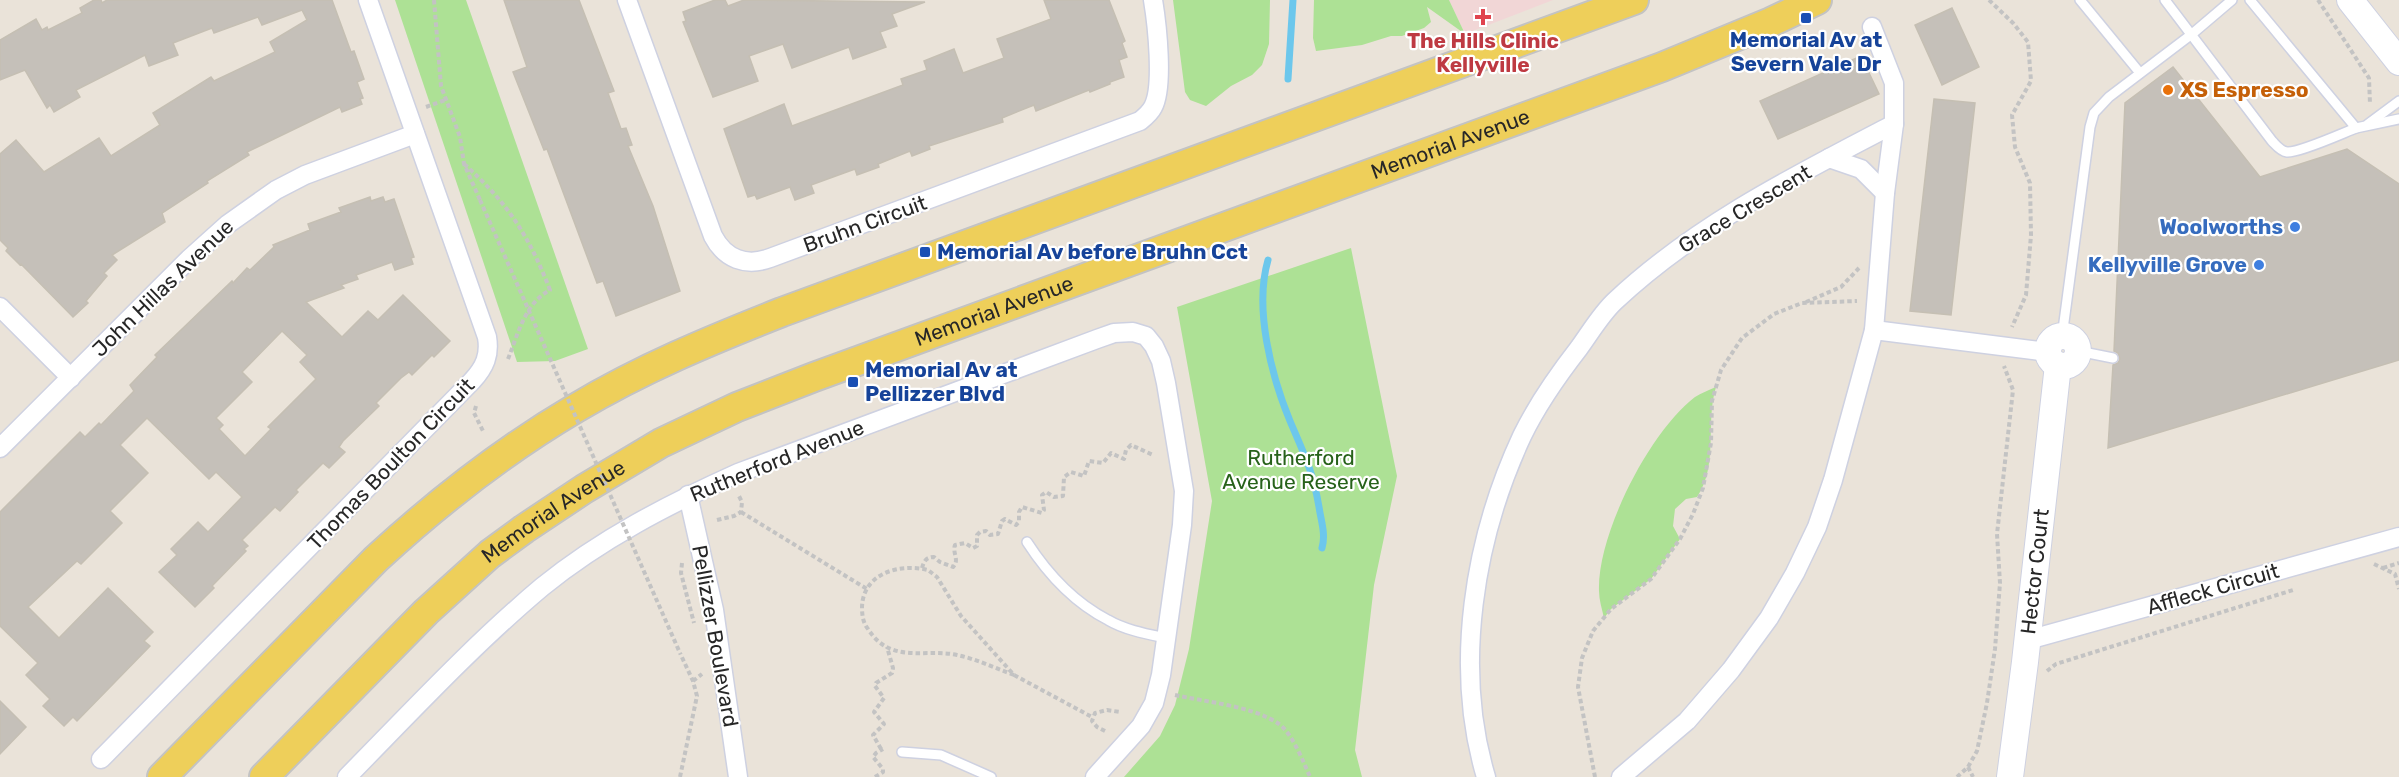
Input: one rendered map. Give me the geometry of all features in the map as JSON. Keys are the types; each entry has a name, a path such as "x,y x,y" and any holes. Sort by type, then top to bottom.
{"main road":[{"path":"162,777 376,559 410,528 446,497 504,454 608,390 687,350 782,312 1634,0"},
{"name":"Memorial Avenue","path":"264,777 426,612 490,554 584,489 627,462 687,430 814,377 1662,67 1771,22 1817,0"}],"street":[{"name":"Thomas Boulton Circuit","path":"101,759 472,381 484,366 488,352 487,337 369,0"},
{"name":"Bruhn Circuit","path":"627,0 713,236 726,253 735,259 753,262 770,258 1140,121 1153,107 1158,88 1153,0"},
{"path":"2350,0 2399,62"},
{"path":"1621,777 1687,721 1731,670 1775,609 1817,527 1833,480 1874,330 1885,193 1894,124 1894,83 1872,27"},
{"name":"Grace Crescent","path":"1486,777 1473,712 1470,666 1478,576 1495,505 1523,435 1564,368 1613,303 1668,255 1732,212 1894,124"},
{"name":"John Hillas Avenue","path":"0,448 208,240 248,208 305,175 415,134"},
{"name":"Grace Crescent","path":"1829,158 1861,169 1885,193"},
{"path":"0,307 71,378"},
{"path":"1874,330 2004,348 2061,351"},
{"name":"Rutherford Avenue","path":"346,777 543,586 611,538 688,495 749,469 1114,333 1133,332 1146,336 1161,361 1184,491 1182,525 1166,639 1154,703 1141,726 1095,777"},
{"name":"Hector Court","path":"2010,777 2061,351"},
{"name":"Pellizzer Boulevard","path":"688,495 714,610 738,777"},
{"name":"Affleck Circuit","path":"2028,640 2399,537"}],"lane":[{"path":"2080,0 2140,73"},
{"path":"2165,0 2272,141 2284,152 2303,148 2368,124 2399,119"},
{"name":"Hector Court","path":"2061,351 2090,127 2094,113 2109,97 2192,34 2232,0"},
{"path":"2250,0 2356,128"},
{"path":"2368,124 2399,101"},
{"path":"2061,351 2113,358"},
{"path":"1027,542 1048,572 1086,607 1109,621 1166,639"},
{"path":"902,752 941,755 991,777"}],"path":[{"path":"434,0 438,71 445,100 460,137 464,164 698,696 680,777"},
{"path":"1957,777 1968,767 1977,751 1987,703 2000,583 1997,534 2013,390 2004,371 2004,348 2026,295 2031,235 2030,183 2015,147 2012,115 2031,81 2028,42 2013,23 1989,0"},
{"path":"2318,0 2369,78 2371,96 2368,124"},
{"path":"421,108 445,100"},
{"path":"464,164 494,193 520,226 534,250 550,290 533,303 517,335 506,365"},
{"path":"1595,777 1578,687 1582,658 1593,631 1611,609 1651,579 1684,531 1703,488 1711,443 1712,401 1721,370 1742,338 1774,314 1841,287 1858,270 1861,261"},
{"path":"1802,303 1876,301"},
{"path":"481,398 474,414 483,430"},
{"path":"922,568 924,561 934,556 940,562 953,567 956,560 955,545 965,543 974,548 977,546 977,535 980,532 986,531 995,535 1000,531 1002,521 1005,519 1016,525 1019,522 1019,512 1022,507 1042,513 1044,510 1042,495 1046,492 1054,497 1063,496 1064,477 1071,472 1084,476 1089,461 1104,463 1111,453 1124,459 1126,450 1131,445 1153,454"},
{"path":"739,496 742,502 741,512"},
{"path":"741,512 867,588"},
{"path":"717,520 741,512"},
{"path":"682,559 681,573 696,631"},
{"path":"2382,568 2399,563"},
{"path":"2363,567 2375,564 2395,574 2399,589"},
{"path":"1014,675 961,616 936,577 928,570 922,568 893,569 877,577 867,588 862,605 863,616 867,628 886,647 919,655 955,654 1014,675 1092,717 1097,727 1105,731"},
{"path":"2054,660 2056,664 2295,589"},
{"path":"881,749 873,735 884,724 874,712 884,698 875,686 876,682 892,673 893,668 886,647"},
{"path":"693,681 702,676 705,666"},
{"path":"1157,691 1252,712 1281,725 1300,754 1310,777"},
{"path":"1092,717 1100,711 1120,712"},
{"path":"875,777 883,772 873,757 881,749 900,748 902,752"},
{"path":"1968,767 1973,777"}],"shaded area":[{"name":"The Hills Clinic Kellyville","path":"1449,0 1553,0 1465,34"}],"green space":[{"path":"395,0 466,0 588,349 555,361 517,362"},
{"path":"1173,0 1270,0 1269,44 1262,65 1252,75 1231,86 1206,106 1190,100 1185,92"},
{"path":"1314,0 1449,0 1465,34 1427,7 1431,22 1424,28 1402,36 1391,36 1362,45 1316,51 1313,38"},
{"name":"Rutherford Avenue Reserve","path":"1351,248 1397,476 1374,585 1355,750 1362,777 1124,777 1160,736 1175,705 1189,649 1212,501 1177,307"},
{"path":"1716,387 1711,414 1710,457 1704,485 1697,497 1686,499 1675,509 1673,526 1680,539 1651,579 1611,609 1604,618 1599,594 1601,568 1607,541 1629,485 1644,458 1678,413 1695,397"}],"building":[{"path":"94,0 101,0 102,3 107,0 332,0 351,52 354,51 364,79 357,82 363,98 360,99 362,104 342,112 340,107 247,152 249,155 162,213 165,222 112,255 117,260 104,273 107,276 86,301 88,303 73,317 6,251 8,248 0,240 0,154 16,140 44,172 99,138 111,156 160,125 153,113 211,77 214,81 275,52 270,42 307,20 302,10 262,25 258,17 214,33 212,28 173,43 178,55 149,66 145,55 76,90 80,97 54,112 50,105 47,108 25,70 0,80 0,40 36,19 42,30 47,27 48,30 82,13 80,8"},
{"path":"504,0 579,0 614,91 608,93 621,129 626,128 632,145 628,146 653,206 680,291 616,316 603,281 597,283 547,149 544,150 513,72 527,67"},
{"path":"715,0 725,0 728,6 744,0 925,2 892,14 897,26 880,32 886,47 853,59 849,47 792,68 783,44 749,56 758,81 713,97 683,22 686,21 683,12"},
{"path":"1044,0 1109,0 1125,41 1122,43 1127,57 1119,60 1124,77 1036,111 1034,105 1002,118 1003,122 929,146 930,149 912,156 910,151 857,175 855,169 811,185 814,193 795,200 790,187 757,199 755,195 748,197 724,129 784,104 792,126 903,85 901,79 927,70 924,61 954,49 963,73 1004,58 997,39 1051,19"},
{"path":"1952,8 1979,67 1942,85 1915,25"},
{"path":"1861,56 1879,94 1778,139 1760,101"},
{"name":"Kellyville Grove","path":"2173,67 2260,177 2347,149 2399,184 2399,360 2108,448 2113,365 2120,359 2118,353 2114,351 2125,103"},
{"path":"1934,99 1975,103 1951,315 1910,311"},
{"path":"370,197 371,201 383,197 385,202 394,199 414,257 411,258 413,264 395,270 392,262 356,275 358,279 341,285 344,288 306,302 342,337 368,311 378,320 403,295 450,341 412,375 409,372 401,378 376,403 379,406 343,441 339,447 345,452 329,468 323,463 296,490 298,492 280,511 275,507 242,540 248,546 244,549 246,551 195,607 159,572 177,555 171,549 198,522 208,532 242,497 216,472 209,479 147,418 120,445 148,473 110,511 122,523 81,564 77,561 28,607 59,638 108,588 153,632 144,641 150,646 77,721 73,717 64,726 43,706 50,699 26,675 38,663 0,626 0,512 80,432 85,437 99,423 101,425 134,391 130,385 157,357 155,355 232,281 233,283 247,268 250,270 274,247 273,245 310,230 308,224 341,212 339,208","holes":["282,331 307,355 300,362 316,379 268,427 271,429 245,456 219,429 223,425 216,418 252,382 242,372"]},
{"path":"0,701 26,727 0,754"}],"waterway":[{"path":"1288,79 1293,0"},
{"path":"1268,260 1263,299 1267,341 1283,403 1314,483 1323,528 1322,548"}],"place":[{"name":"The Hills Clinic Kellyville","path":"1483,17"},
{"name":"Memorial Av at Severn Vale Dr","path":"1806,18"},
{"name":"XS Espresso","path":"2168,90"},
{"name":"Woolworths","path":"2295,227"},
{"name":"Memorial Av before Bruhn Cct","path":"925,252"},
{"name":"Kellyville Grove","path":"2259,265"},
{"name":"Memorial Av at Pellizzer Blvd","path":"853,382"}]}
